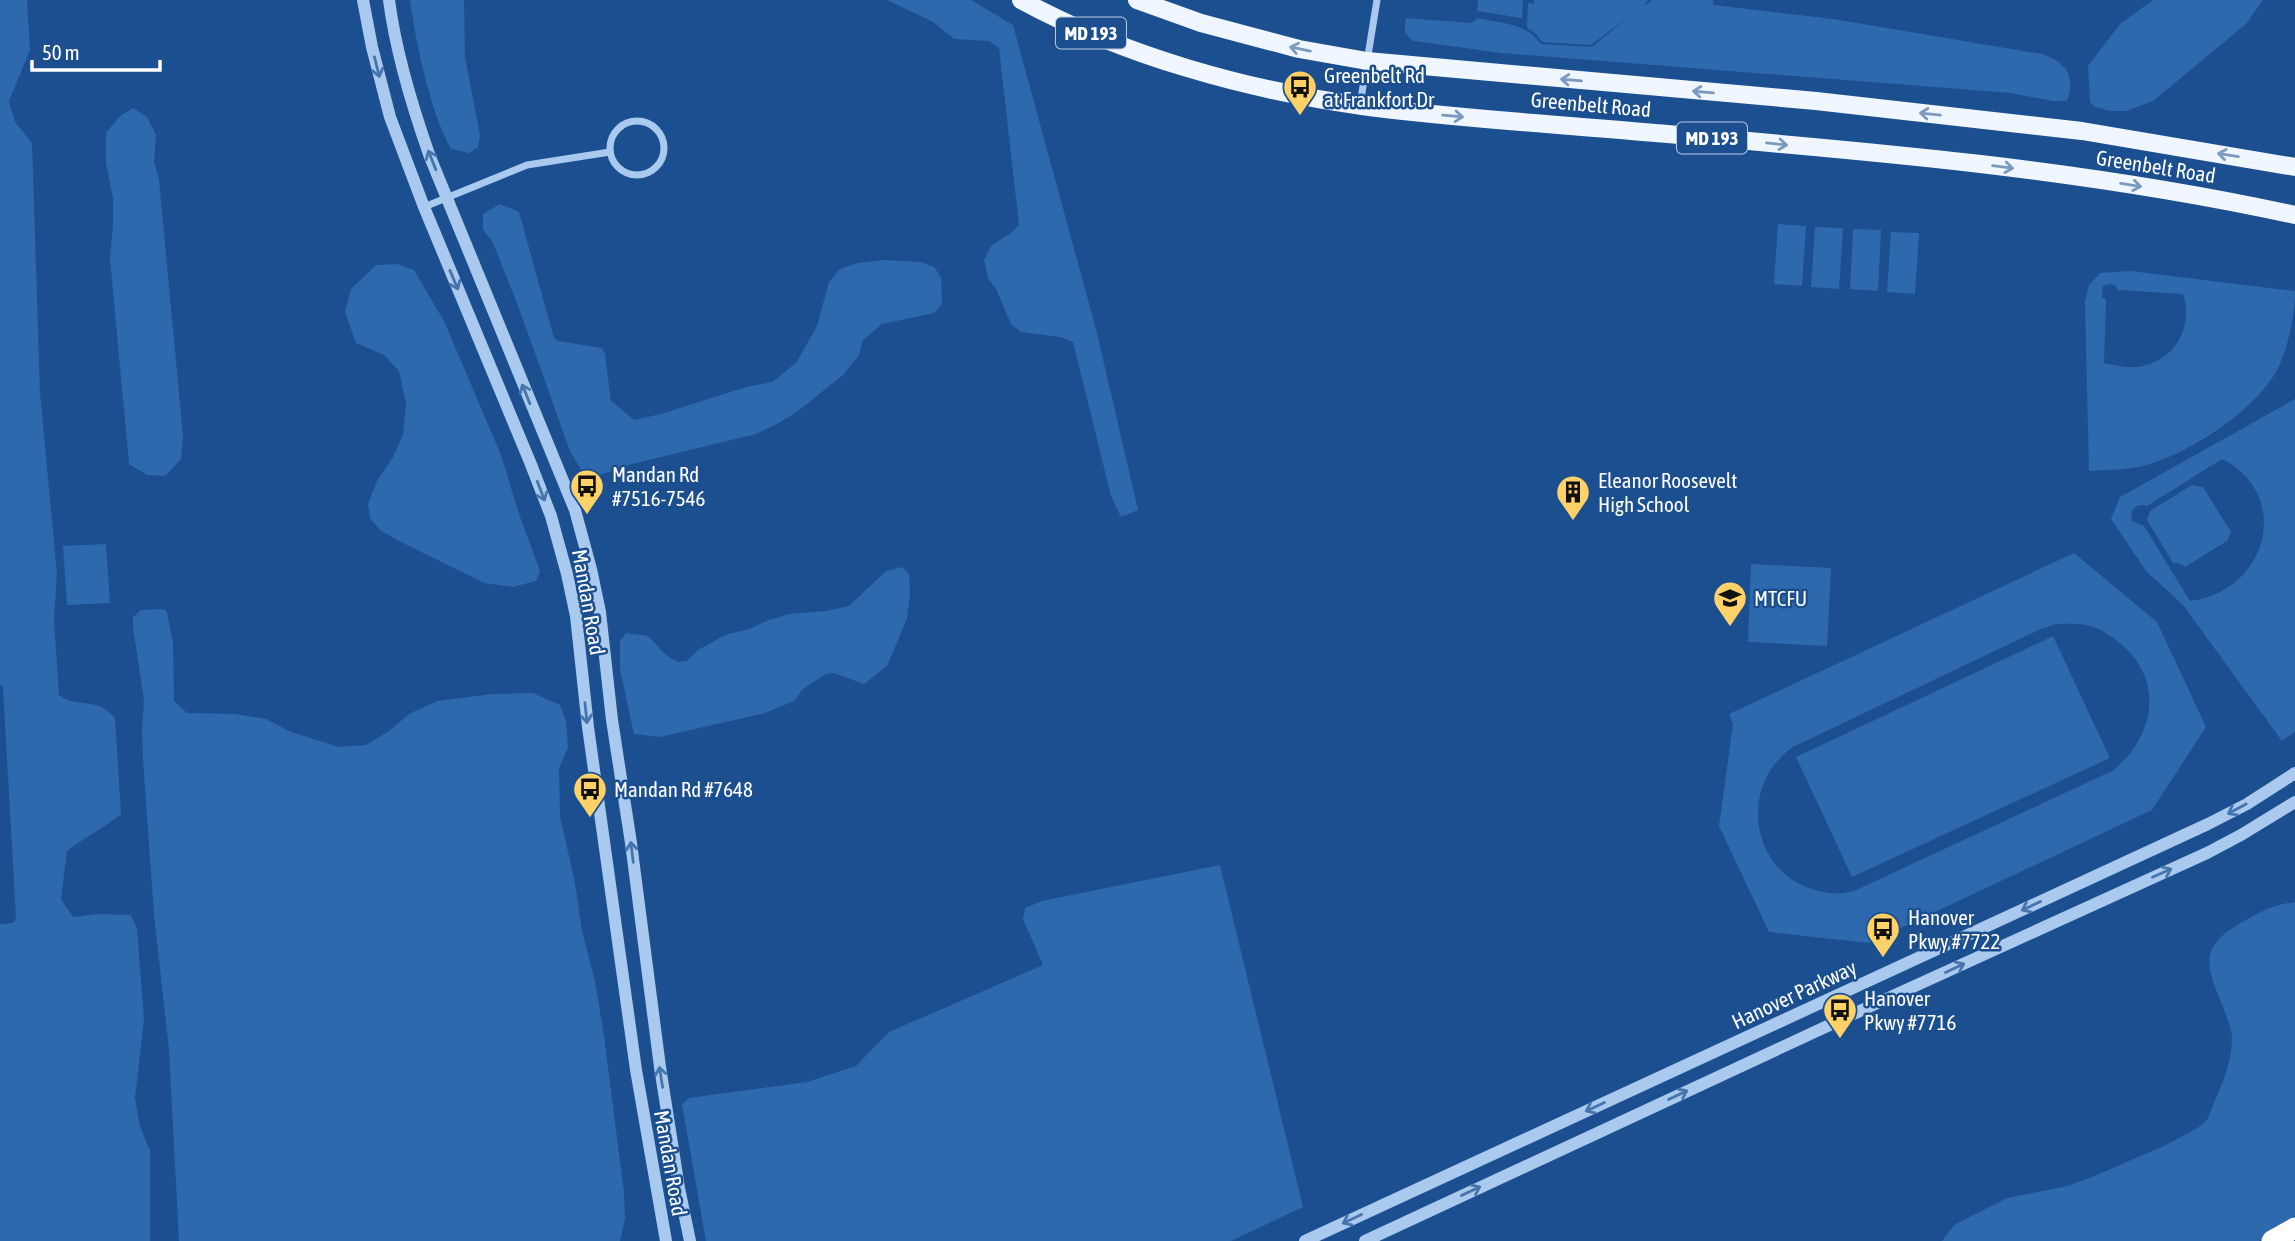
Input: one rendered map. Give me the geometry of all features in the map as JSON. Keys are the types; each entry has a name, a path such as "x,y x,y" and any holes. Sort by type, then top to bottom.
{"highway":[{"path":"2272,1241 2295,1228"}],"main road":[{"name":"Greenbelt Road","path":"1021,0 1099,36 1166,61 1267,88 1360,106 1811,147 2037,171 2224,199 2295,215"},
{"name":"Greenbelt Road","path":"1137,0 1201,23 1288,46 1367,61 1816,101 2122,136 2295,167"}],"street":[{"name":"Mandan Road","path":"363,0 383,90 424,207 530,462 551,516 567,574 576,616 588,727 636,1070 666,1241"},
{"name":"Mandan Road","path":"389,0 406,84 430,157 575,510 591,569 600,612 612,720 660,1067 690,1241"},
{"path":"1360,106 1377,0"},
{"path":"628,122 650,123 659,131 664,144 664,155 660,163 654,170 638,176 620,170 610,152 611,140 617,130 628,122"},
{"path":"424,207 527,165 610,152"},
{"name":"Hanover Parkway","path":"1305,1241 2208,824 2247,804 2295,773"},
{"name":"Hanover Parkway","path":"1365,1241 2207,853 2295,802"}],"shaded area":[{"path":"0,0 27,0 30,50 9,101 15,122 32,143 40,393 57,573 54,619 59,695 74,702 101,707 115,718 121,814 67,851 61,899 73,917 97,914 131,915 137,929 144,1019 135,1098 140,1126 150,1151 150,1241 0,1241 0,924 13,923 16,918 3,688 0,684"},
{"path":"410,0 464,0 465,57 480,135 478,147 469,153 451,149 443,133 430,97"},
{"path":"887,0 971,0 1013,25 1096,329 1138,510 1121,517 1111,496 1073,342 1060,337 1021,332 1011,324 996,289 988,278 984,260 991,246 1019,225 999,48 989,41 954,39 933,22"},
{"path":"1478,0 1523,0 1522,18 1477,11"},
{"path":"1534,0 1648,0 1643,6 1652,0 1713,0 1713,5 1833,19 2042,54 2057,61 2067,71 2069,92 2067,101 2053,101 2011,93 1501,53 1414,41 1405,31 1406,18 1471,23 1478,18 1520,28 1541,44 1592,47 1631,15 1591,45 1542,42 1527,28 1528,3 1534,4"},
{"path":"2153,0 2263,0 2246,24 2153,101 2126,111 2095,107 2090,102 2088,66 2120,24"},
{"path":"133,108 147,117 156,135 154,162 159,179 183,437 181,459 165,476 147,475 129,464 110,258 113,198 106,163 106,133 120,116"},
{"path":"500,204 519,212 554,338 558,341 602,348 611,401 634,420 772,382 796,363 817,326 829,282 840,269 857,263 884,260 921,262 934,267 941,277 942,304 934,313 882,324 863,340 859,355 843,375 798,411 756,434 624,466 604,474 584,475 570,451 493,243 483,229 483,214"},
{"path":"1778,224 1806,226 1802,286 1774,284"},
{"path":"1815,227 1843,228 1839,289 1811,287"},
{"path":"1853,229 1881,230 1878,291 1850,289"},
{"path":"1891,232 1919,233 1915,294 1887,292"},
{"path":"397,264 414,270 444,321 501,455 540,571 536,581 513,587 484,583 397,540 380,530 370,518 368,504 377,481 393,457 403,435 406,403 399,371 384,355 356,343 345,312 351,289 376,265"},
{"path":"2130,271 2295,291 2290,332 2277,370 2253,401 2199,442 2143,466 2089,471 2085,302 2089,285 2100,273","holes":["2115,285 2118,290 2183,294 2186,319 2178,342 2171,351 2150,364 2137,367 2104,363 2106,300 2102,297 2103,286"]},
{"path":"2295,399 2295,732 2282,741 2183,605 2146,571 2111,519 2120,497","holes":["2222,459 2244,475 2258,495 2264,517 2262,540 2253,561 2238,580 2217,594 2190,601 2144,526 2132,521 2133,511 2137,506 2147,506"]},
{"path":"2192,485 2203,487 2231,532 2227,541 2185,567 2173,563 2147,520 2150,511"},
{"path":"106,544 110,603 67,605 63,546"},
{"path":"2074,553 2157,622 2206,727 2152,810 1869,943 1769,932 1719,826 1733,724 1729,714","holes":["2057,624 2086,625 2107,634 2136,660 2144,676 2149,692 2149,710 2145,726 2137,743 2112,771 1854,891 1833,893 1812,889 1791,879 1775,864 1764,845 1759,824 1759,803 1764,782 1776,763 1793,747 2041,629"]},
{"path":"1751,564 1831,568 1827,646 1748,642"},
{"path":"902,567 909,574 907,619 887,666 864,684 834,673 826,674 803,689 794,701 765,713 660,737 634,734 620,669 620,641 626,633 648,636 666,655 678,662 687,661 698,650 725,635 769,620 789,614 849,606 886,571"},
{"path":"164,609 167,612 173,643 174,701 187,713 235,714 266,719 291,732 339,747 366,745 409,714 437,701 493,694 533,693 560,705 566,721 568,748 559,768 560,816 604,1036 624,1192 625,1219 620,1241 179,1241 169,1050 154,915 143,759 144,701 133,627 133,617 141,610"},
{"path":"2053,636 2110,758 1852,877 1796,757"},
{"path":"1220,865 1303,1207 1231,1241 706,1241 682,1104 689,1098 807,1082 856,1066 889,1032 1043,965 1023,919 1025,908 1042,901"},
{"path":"2295,902 2295,1215 2259,1241 1942,1241 1954,1225 2007,1198 2068,1186 2099,1174 2166,1145 2207,1120 2227,1070 2232,1038 2212,979 2210,956 2214,946 2222,936 2251,917 2271,907"}],"place":[{"name":"Greenbelt Rd at Frankfort Dr","path":"1300,117"},
{"name":"Mandan Rd #7516-7546","path":"587,516"},
{"name":"Eleanor Roosevelt High School","path":"1573,522"},
{"name":"MTCFU","path":"1730,628"},
{"name":"Mandan Rd #7648","path":"590,819"},
{"name":"Hanover Pkwy #7722","path":"1883,959"},
{"name":"Hanover Pkwy #7716","path":"1840,1040"}]}
